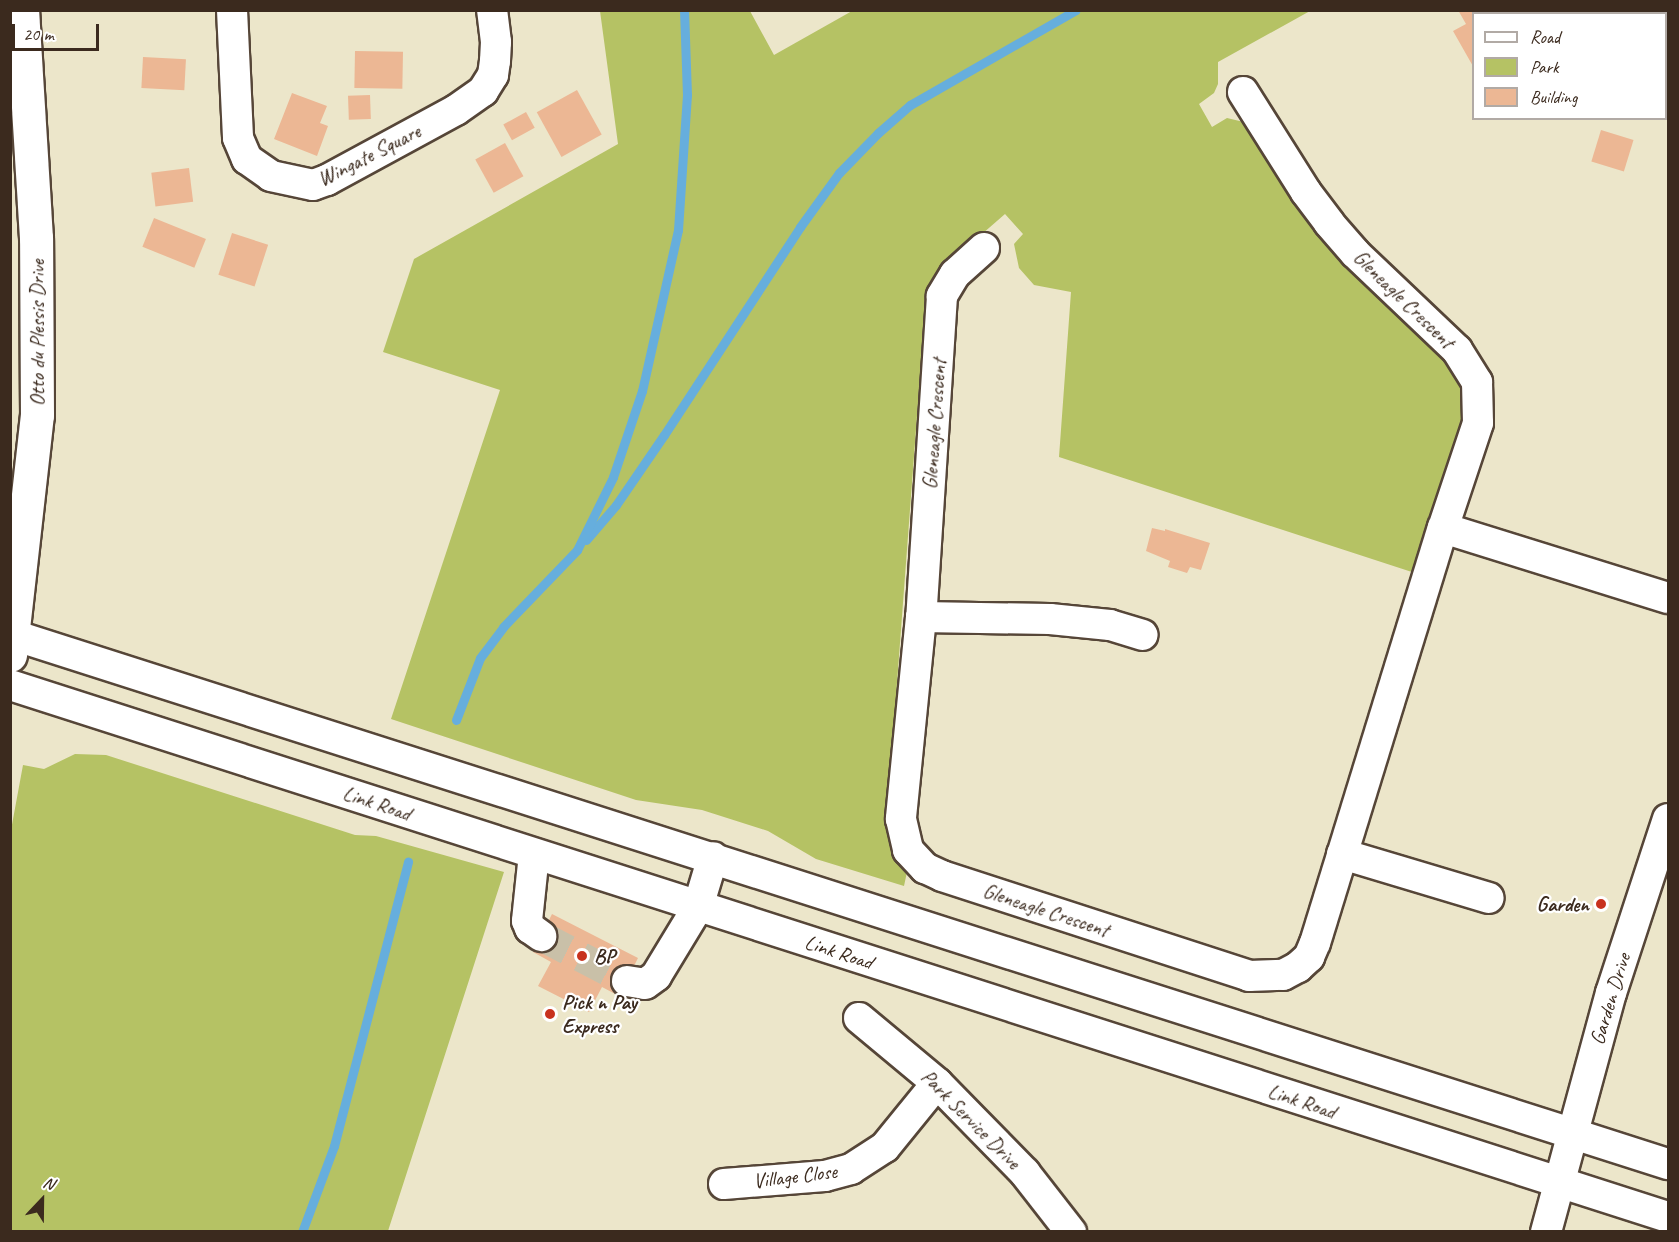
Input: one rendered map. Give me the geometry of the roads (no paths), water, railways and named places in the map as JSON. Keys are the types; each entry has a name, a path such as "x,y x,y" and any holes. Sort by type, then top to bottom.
{"main road":[{"name":"Otto du Plessis Drive","path":"11,641 37,415 36,238 22,10"}],"street":[{"name":"Wingate Square","path":"232,10 238,138 247,159 271,176 313,185 327,180 456,110 483,91 493,75 495,61 496,42 492,10"},
{"name":"Gleneagle Crescent","path":"984,248 955,274 942,296 921,617 901,819 908,850 924,868 942,876 1249,975 1283,975 1298,967 1309,957 1478,423 1477,382 1457,350 1355,253 1329,223 1306,192 1243,92"},
{"path":"1443,528 1668,598"},
{"path":"921,617 1050,618 1110,625 1143,635"},
{"path":"11,641 713,857 1668,1164"},
{"name":"Link Road","path":"10,685 1668,1217"},
{"name":"Garden Drive","path":"1546,1232 1611,993 1667,829"},
{"path":"534,854 527,921 530,928 541,936"},
{"path":"1342,854 1489,898"},
{"path":"627,981 645,984 652,981 698,907 713,857"},
{"name":"Park Service Drive","path":"859,1018 937,1083 1025,1173 1071,1232"},
{"name":"Village Close","path":"724,1184 825,1176 851,1168 885,1147 937,1083"}],"waterway":[{"path":"456,720 480,658 503,627 577,550 613,477 642,391 678,230 687,95 684,10"},
{"path":"586,540 616,505 800,227 839,173 878,133 910,105 1076,10"},
{"path":"302,1232 334,1146 408,861"}],"tunnel":[{"path":"541,936 627,981"}],"place":[{"name":"Garden","path":"1601,904"},
{"name":"BP","path":"582,956"},
{"name":"Pick n Pay Express","path":"550,1014"}]}
